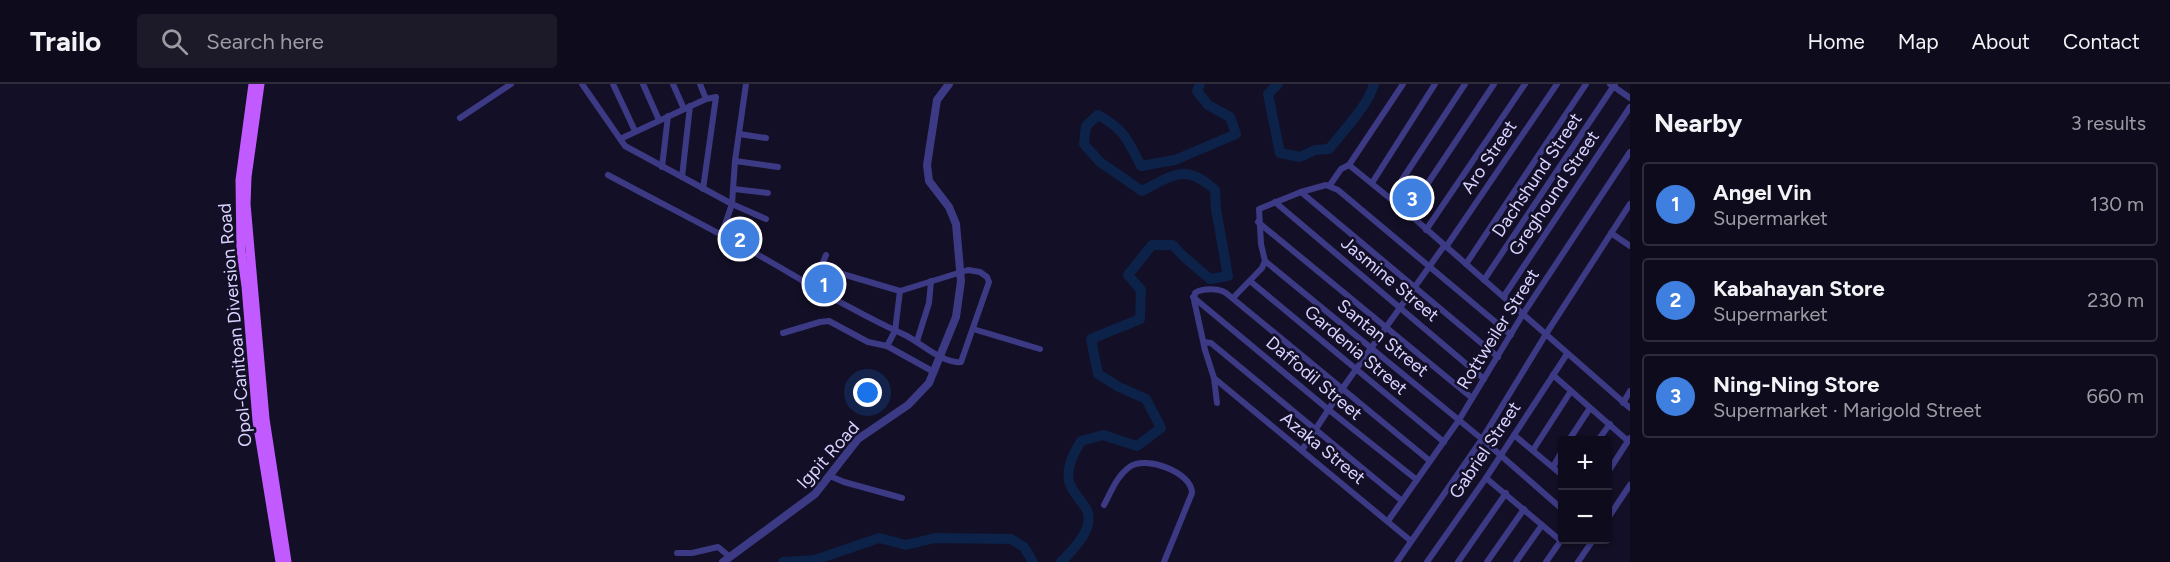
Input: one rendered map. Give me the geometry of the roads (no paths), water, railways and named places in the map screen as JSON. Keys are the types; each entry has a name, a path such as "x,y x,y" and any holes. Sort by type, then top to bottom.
{"main road":[{"name":"Opol-Canitoan Diversion Road","path":"253,84 240,180 241,251 258,421 280,562"},
{"name":"Opol-Canitoan Diversion Road","path":"260,84 247,177 246,204 265,419 286,562"}],"street":[{"path":"460,118 511,84"},
{"path":"582,84 625,146 703,189 766,219"},
{"path":"613,84 635,131"},
{"path":"643,84 659,120"},
{"path":"673,84 687,108 682,177"},
{"path":"700,84 706,99"},
{"path":"721,236 732,204 735,161 746,84"},
{"name":"Igpit Road","path":"726,559 811,498 858,439 908,405 929,383 956,317 961,272 956,224 948,207 930,181 927,165 938,100 949,84"},
{"path":"1331,186 1403,84"},
{"path":"1372,183 1435,84"},
{"path":"1390,198 1465,84"},
{"path":"1408,213 1494,84"},
{"path":"1426,230 1525,84"},
{"name":"Aro Street","path":"1302,450 1355,370 1445,247 1557,84"},
{"path":"1466,264 1586,84"},
{"path":"1613,85 1630,98"},
{"name":"Dachshund Street","path":"1484,280 1613,85"},
{"path":"620,139 715,96 717,98 703,189"},
{"name":"Greghound Street","path":"1504,296 1630,107"},
{"path":"662,167 668,116"},
{"path":"739,134 766,138"},
{"name":"Rottweiler Street","path":"1388,521 1459,420 1523,314 1630,152"},
{"path":"735,161 778,167"},
{"path":"1348,165 1408,213 1630,408"},
{"path":"608,175 939,355 961,362 989,280 983,274 972,270 961,272 900,291 822,268"},
{"path":"1233,298 1251,281 1265,261 1258,222 1259,208 1323,185 1331,186 1511,335"},
{"path":"734,189 768,194"},
{"path":"1301,192 1498,357"},
{"name":"Jasmine Street","path":"1275,202 1484,379"},
{"path":"1397,562 1482,439 1546,334 1630,204"},
{"path":"1623,214 1630,219"},
{"path":"1258,222 1472,398"},
{"path":"1611,233 1630,246"},
{"path":"745,249 750,236"},
{"path":"813,286 826,255"},
{"name":"Santan Street","path":"1265,261 1558,504"},
{"path":"917,341 929,303 931,281"},
{"name":"Gardenia Street","path":"1251,281 1444,442"},
{"path":"887,346 895,331 900,291"},
{"path":"1217,404 1214,378 1193,297 1197,291 1224,291 1430,461"},
{"name":"Daffodil Street","path":"1193,297 1417,480"},
{"path":"783,333 829,321 868,342 887,346 934,372"},
{"path":"973,329 1040,350"},
{"path":"1204,342 1211,343 1402,501"},
{"name":"Gabriel Street","path":"1427,562 1501,456 1567,354"},
{"path":"1553,375 1629,440 1612,466"},
{"name":"Azaka Street","path":"1214,378 1411,541"},
{"path":"1533,450 1571,391"},
{"path":"1623,403 1630,391"},
{"path":"1572,436 1590,408"},
{"path":"1602,436 1610,424"},
{"path":"1514,435 1558,471"},
{"path":"1553,467 1558,459"},
{"path":"1104,505 1119,478 1131,466 1141,462 1155,464 1182,475 1192,487 1192,493 1164,562"},
{"path":"830,476 902,498"},
{"path":"1486,478 1558,537"},
{"path":"1612,512 1630,485"},
{"path":"1458,562 1506,493"},
{"path":"1487,562 1524,509"},
{"path":"1516,562 1542,525"},
{"path":"1546,562 1559,544"},
{"path":"1578,562 1590,544"},
{"path":"677,553 692,553 718,547 726,559"}],"waterway":[{"path":"1061,562 1082,538 1088,524 1087,510 1072,488 1068,476 1071,460 1081,441 1103,435 1137,446 1161,428 1146,399 1119,387 1098,374 1091,339 1140,319 1141,290 1128,275 1152,245 1173,245 1210,279 1228,276 1216,209 1215,190 1196,177 1179,174 1142,191 1100,162 1084,144 1086,126 1098,115 1114,126 1128,142 1141,166 1175,160 1236,134 1230,117 1208,105 1197,91 1200,84"},
{"path":"1278,84 1268,94 1280,153 1300,157 1315,150 1329,149 1361,109 1374,84"},
{"path":"783,562 815,560 879,538 906,545 935,538 1011,539 1024,547 1033,562"}],"place":[{"name":"Ning-Ning Store","path":"1412,198"},
{"name":"Kabahayan Store","path":"740,239"},
{"name":"Angel Vin","path":"824,284"}]}
